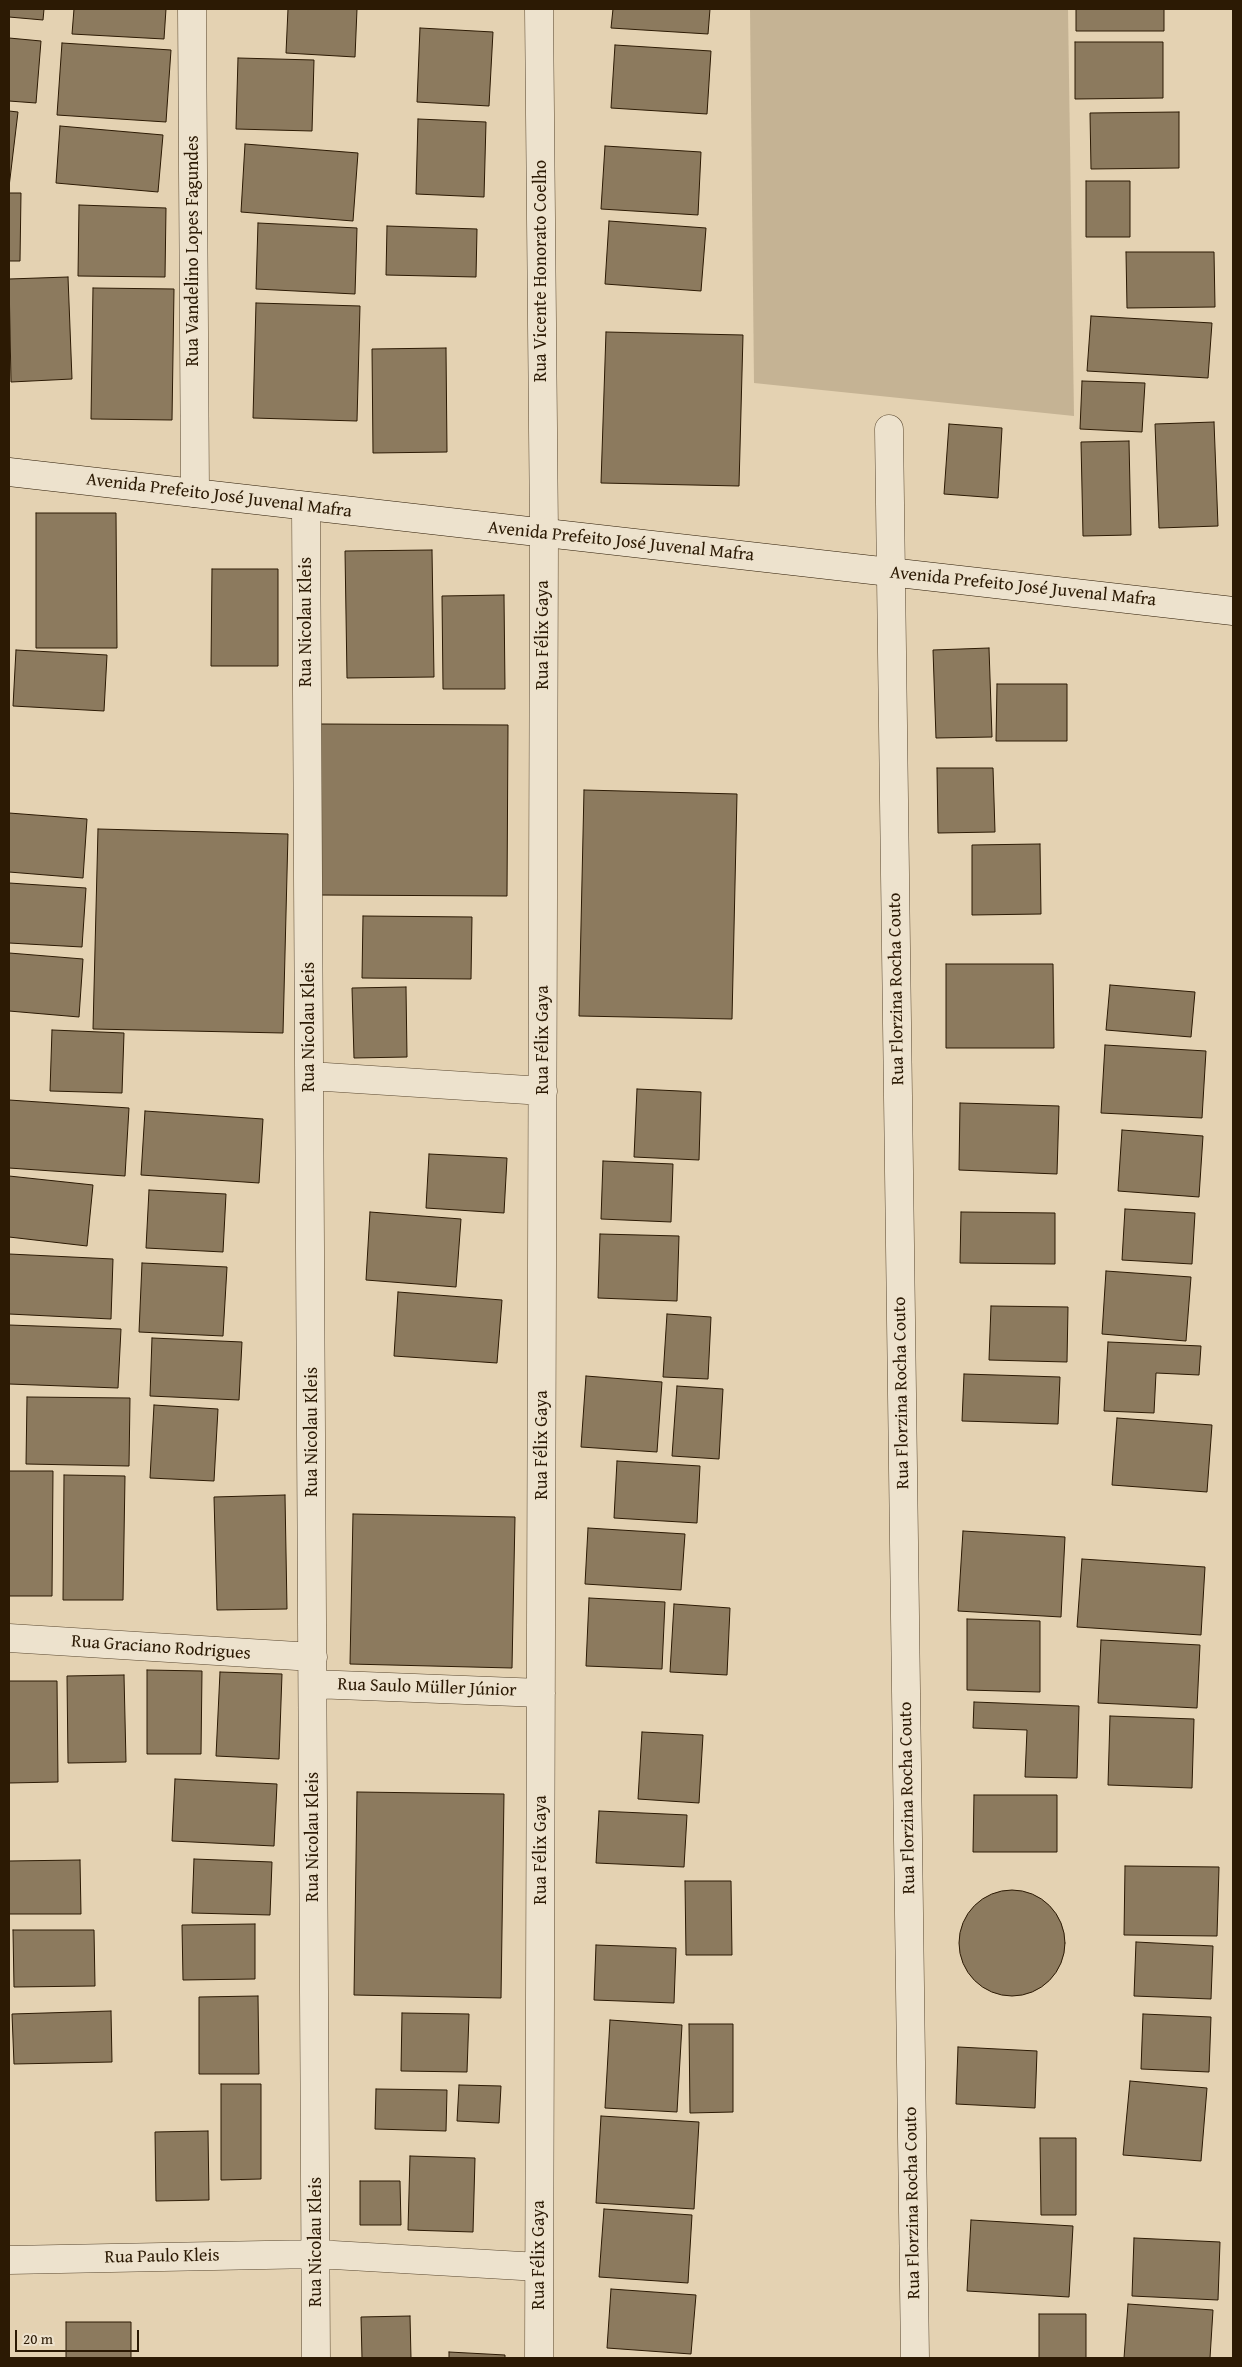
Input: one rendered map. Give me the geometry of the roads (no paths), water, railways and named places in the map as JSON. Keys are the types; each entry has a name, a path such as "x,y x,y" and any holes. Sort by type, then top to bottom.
{"street":[{"name":"Rua Vandelino Lopes Fagundes","path":"192,9 195,494"},
{"name":"Rua Vicente Honorato Coelho","path":"539,9 544,533"},
{"name":"Rua Florzina Rocha Couto","path":"889,429 915,2358"},
{"name":"Avenida Prefeito José Juvenal Mafra","path":"9,472 1233,611"},
{"name":"Rua Nicolau Kleis","path":"306,506 316,2358"},
{"name":"Rua Félix Gaya","path":"539,2358 544,533"},
{"path":"310,1076 543,1091"},
{"name":"Rua Graciano Rodrigues","path":"9,1638 313,1657"},
{"name":"Rua Saulo Müller Júnior","path":"313,1684 541,1693"},
{"name":"Rua Paulo Kleis","path":"9,2260 316,2254 539,2267"}]}
